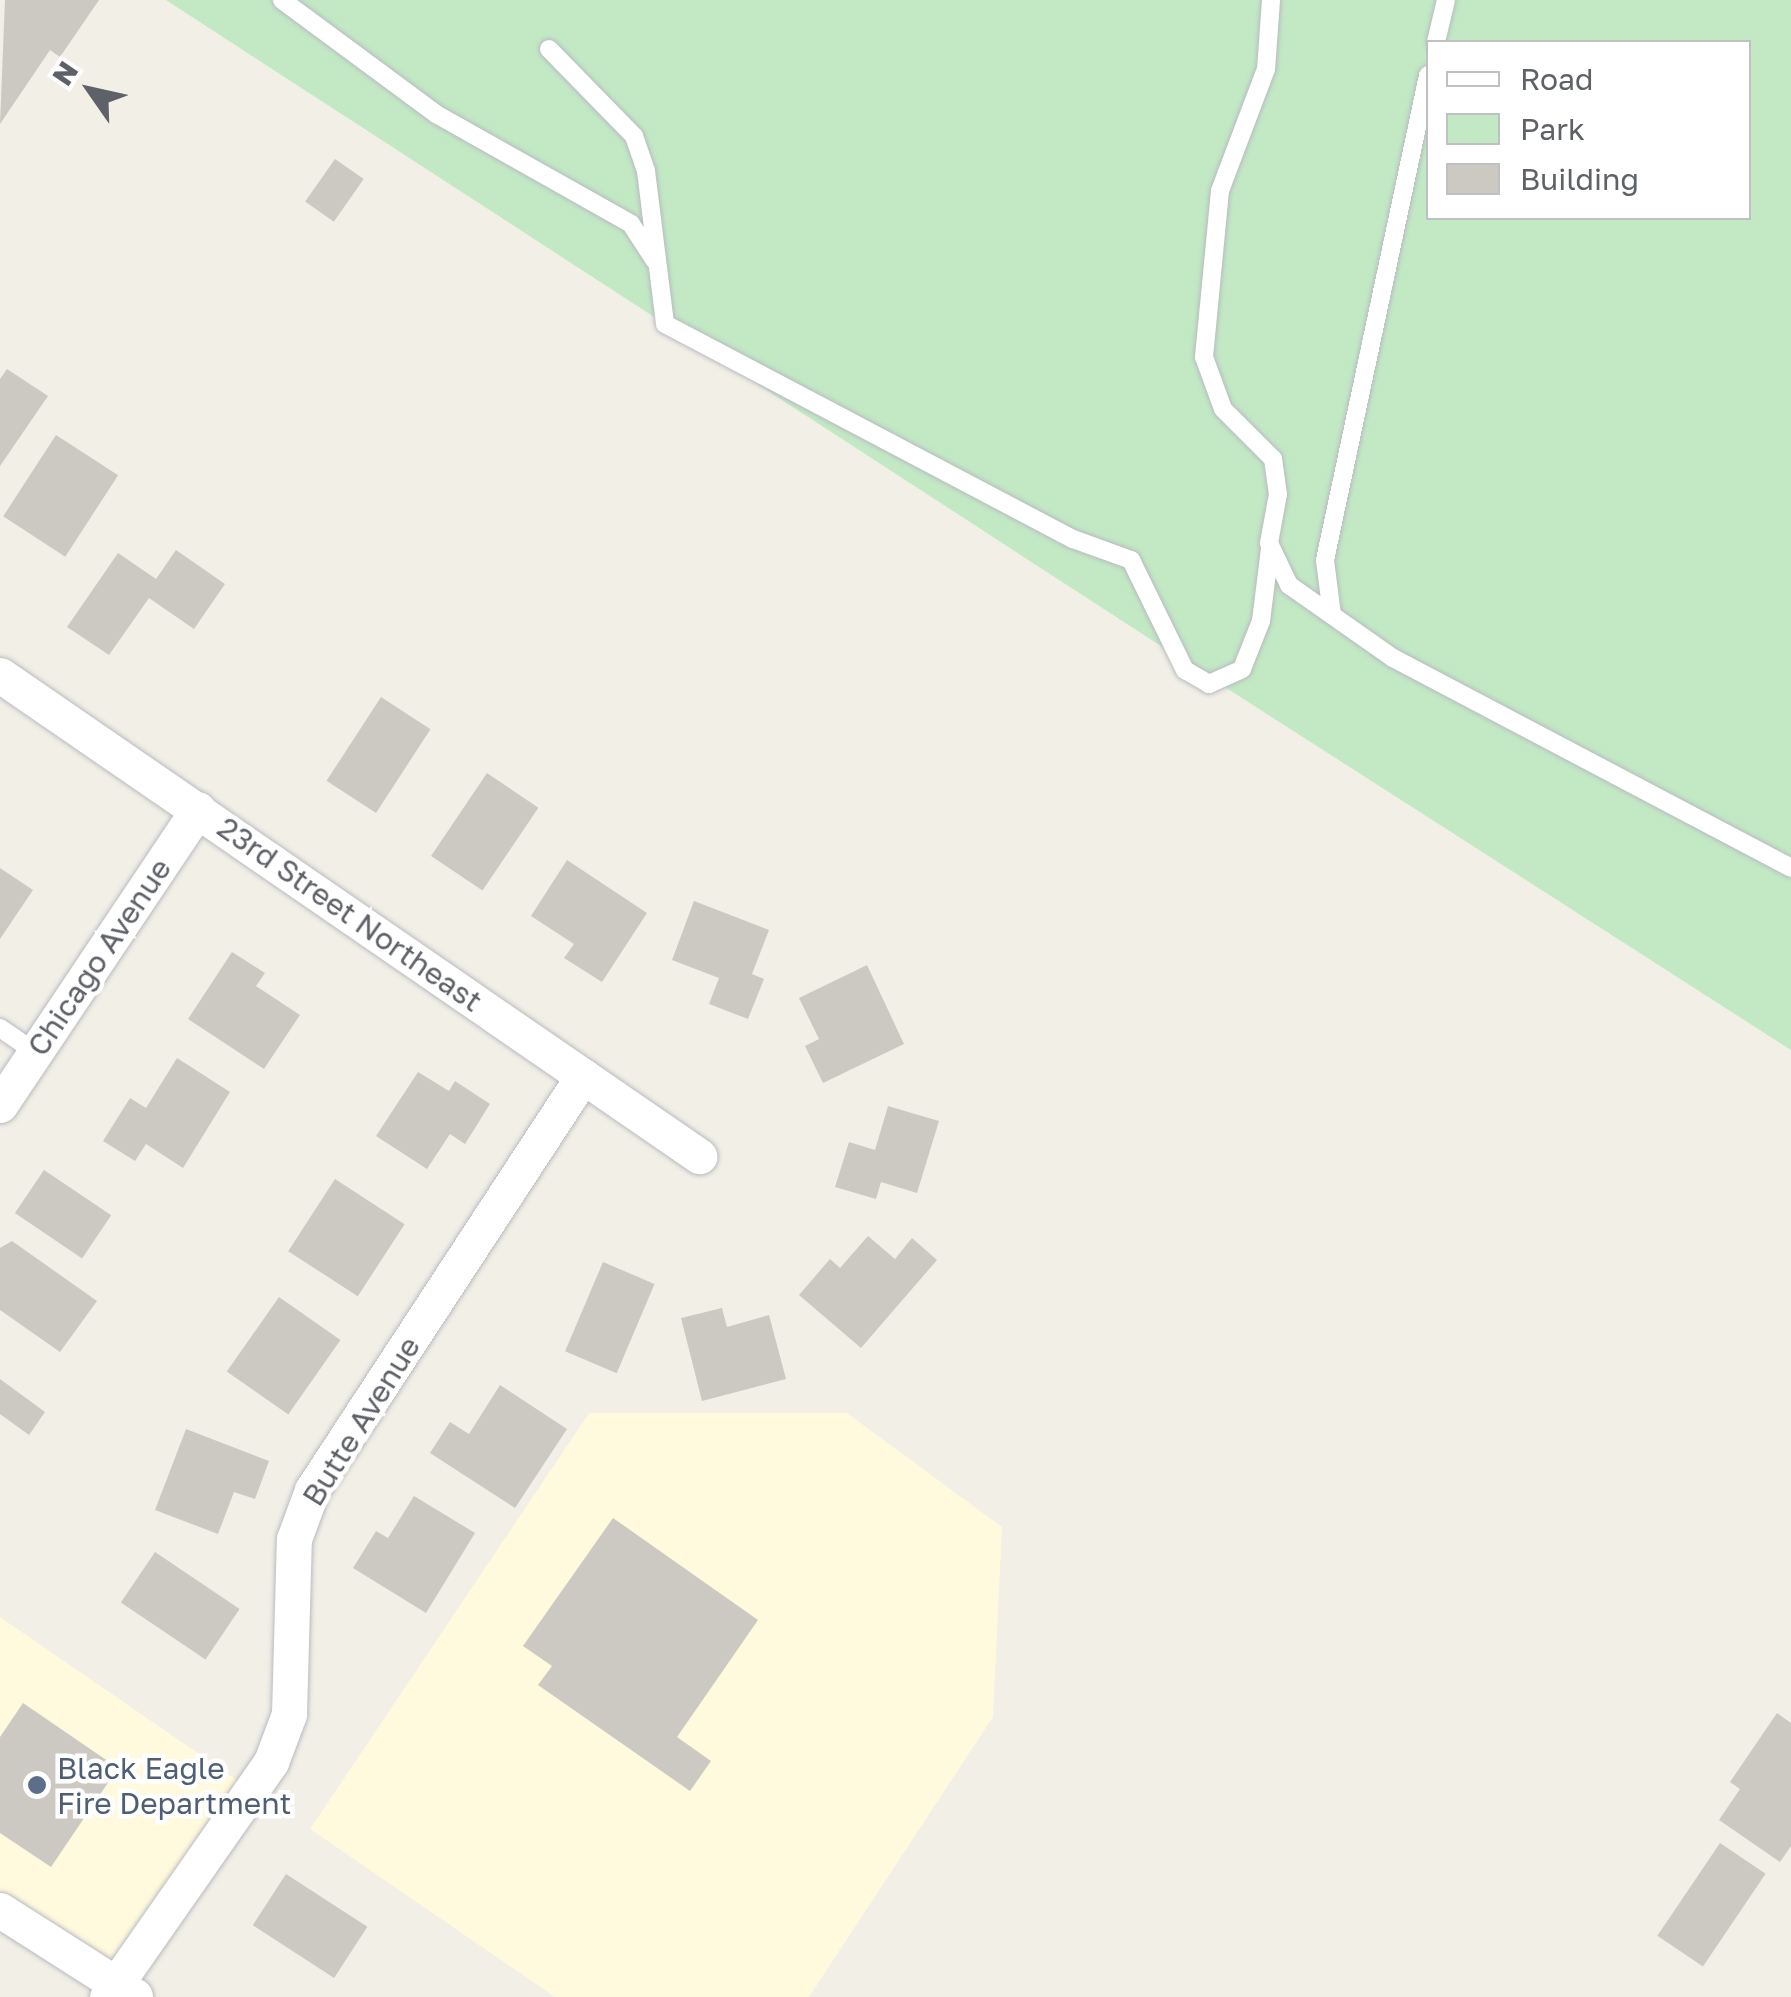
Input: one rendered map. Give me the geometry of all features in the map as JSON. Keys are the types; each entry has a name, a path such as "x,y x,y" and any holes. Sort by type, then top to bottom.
{"street":[{"name":"23rd Street Northeast","path":"0,674 698,1156"},
{"name":"Chicago Avenue","path":"0,1105 198,809"},
{"name":"Butte Avenue","path":"120,1993 270,1762 289,1714 294,1538 312,1490 583,1076"},
{"path":"0,1910 120,1993"}],"lane":[{"path":"282,0 436,114 630,224 657,264"},
{"path":"549,49 634,136 646,171 665,324 1073,539 1132,560 1185,670 1209,684 1242,669 1261,620 1270,546 1273,459 1224,409 1204,357 1220,191 1266,69 1271,0"},
{"path":"1436,40 1446,0"},
{"path":"1332,615 1325,560 1426,84"},
{"path":"1270,546 1290,585 1393,658 1791,868"},
{"path":"0,1028 35,1052"}],"shaded area":[{"path":"589,1413 847,1413 1002,1527 993,1717 809,1997 555,1997 310,1829"},
{"path":"0,1617 253,1791 116,1984 0,1910"}],"green space":[{"path":"166,0 1791,0 1791,1050 1164,648"}],"building":[{"path":"5,0 99,0 60,57 50,50 0,124"},
{"path":"335,159 364,179 334,222 305,202"},
{"path":"7,369 48,396 0,466 0,379"},
{"path":"56,435 118,475 65,557 3,516"},
{"path":"176,550 225,584 194,629 149,598 109,655 67,627 118,553 156,579"},
{"path":"381,697 430,729 376,813 327,781"},
{"path":"487,773 538,808 482,891 431,856"},
{"path":"567,860 647,913 602,982 564,958 574,944 531,916"},
{"path":"0,868 33,890 0,939"},
{"path":"694,901 769,930 752,974 764,979 748,1019 709,1004 719,978 672,960"},
{"path":"232,952 265,973 256,986 300,1015 264,1069 188,1019"},
{"path":"867,965 904,1044 823,1083 805,1046 819,1039 799,998"},
{"path":"177,1058 230,1092 183,1168 146,1144 135,1161 103,1141 130,1098 146,1108"},
{"path":"418,1072 449,1091 455,1081 490,1104 465,1144 450,1134 427,1169 376,1136"},
{"path":"888,1106 939,1121 917,1193 881,1182 876,1199 835,1187 849,1142 875,1150"},
{"path":"44,1170 111,1215 82,1258 15,1213"},
{"path":"335,1179 405,1224 358,1296 288,1251"},
{"path":"868,1236 895,1259 912,1238 937,1260 861,1348 799,1295 830,1259 840,1268"},
{"path":"12,1241 97,1301 60,1352 0,1310 0,1248"},
{"path":"603,1262 655,1284 617,1373 565,1351"},
{"path":"279,1297 340,1340 288,1415 227,1372"},
{"path":"722,1308 727,1327 769,1315 786,1379 702,1401 681,1318"},
{"path":"0,1379 45,1412 29,1435 0,1414"},
{"path":"500,1385 567,1429 515,1508 430,1453 450,1422 469,1434"},
{"path":"186,1429 269,1461 255,1499 234,1492 218,1534 155,1510"},
{"path":"414,1496 475,1533 426,1613 353,1568 376,1531 388,1538"},
{"path":"613,1518 758,1620 677,1737 711,1761 690,1791 538,1685 552,1666 523,1646"},
{"path":"155,1552 240,1609 205,1660 121,1603"},
{"path":"23,1703 118,1768 51,1867 0,1833 0,1737"},
{"path":"1777,1713 1791,1723 1791,1846 1780,1862 1719,1820 1740,1789 1730,1782"},
{"path":"1720,1843 1766,1874 1703,1967 1657,1936"},
{"path":"286,1874 367,1927 334,1978 253,1925"}],"place":[{"name":"Black Eagle Fire Department","path":"37,1785"}]}
